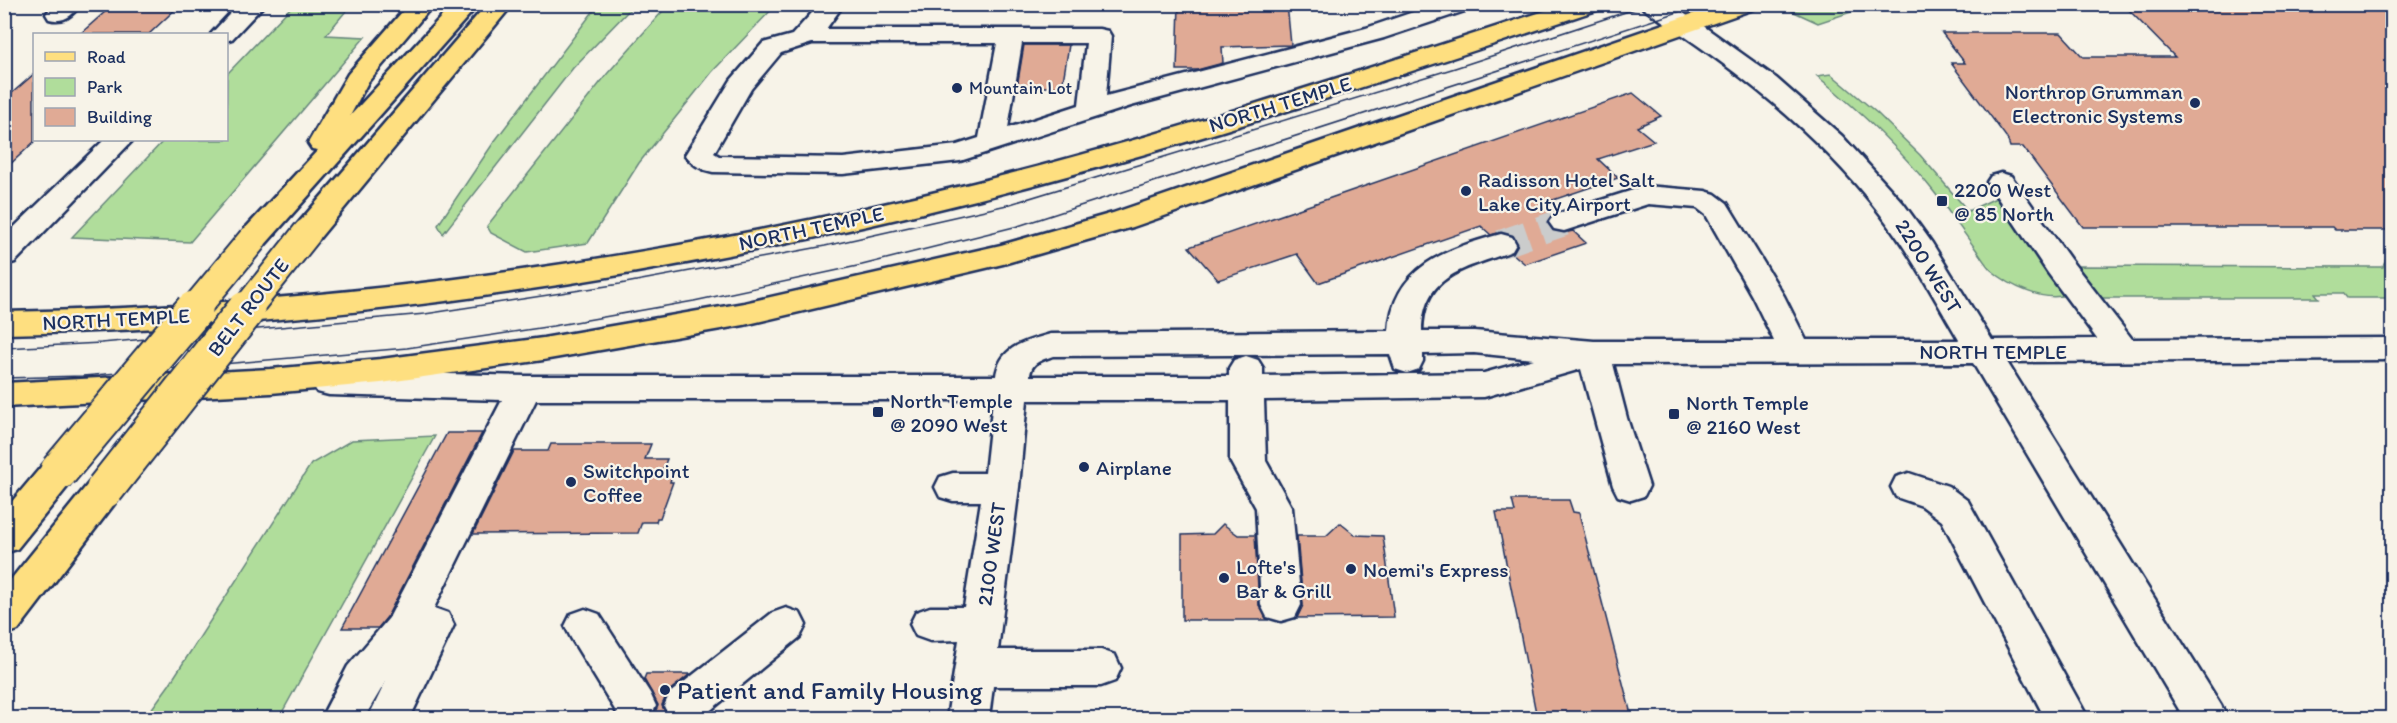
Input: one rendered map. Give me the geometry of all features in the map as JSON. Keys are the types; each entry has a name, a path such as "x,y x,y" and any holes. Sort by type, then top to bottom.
{"main road":[{"path":"295,193 357,79 371,41 402,4"},
{"path":"357,79 422,4"},
{"name":"BELT ROUTE","path":"4,538 252,240 467,4"},
{"name":"BELT ROUTE","path":"4,618 307,234 501,4"},
{"path":"476,31 518,4"},
{"name":"NORTH TEMPLE","path":"4,323 93,321 256,311 340,303 546,277 747,242 892,212 1025,179 1296,100 1592,4"},
{"name":"NORTH TEMPLE","path":"4,395 271,381 470,361 744,314 1002,254 1134,216 1746,4"}],"street":[{"path":"225,33 253,4"},
{"path":"832,4 801,40 772,48 740,86 699,155 713,164 843,166 960,153 1122,100 1375,33 1463,4"},
{"name":"2200 WEST","path":"1652,4 1730,54 1778,90 1849,156 1899,218 1983,351 2206,718"},
{"path":"805,36 1099,36 1092,110"},
{"path":"992,143 1011,36"},
{"path":"4,255 118,141"},
{"path":"2001,182 2123,350"},
{"path":"1564,222 1646,195 1705,200 1716,209 1722,218 1768,296 1795,351"},
{"path":"1410,387 1404,341 1411,297 1430,274 1501,244"},
{"path":"1245,342 1248,461 1274,508 1281,605"},
{"name":"NORTH TEMPLE","path":"1011,389 1014,365 1026,354 1051,345 1474,342 1594,353 2392,350"},
{"path":"1594,353 1610,418 1631,486"},
{"name":"NORTH TEMPLE","path":"271,381 525,388 1246,389 1484,386 1594,353"},
{"path":"342,718 363,679 403,630 525,388"},
{"name":"2100 WEST","path":"968,718 1011,389"},
{"path":"953,488 1000,487"},
{"path":"1909,487 1935,496 1955,511 2067,718"},
{"path":"930,624 981,623"},
{"path":"389,718 434,625"},
{"path":"686,706 786,625"},
{"path":"585,626 635,706"},
{"path":"975,668 1101,668"}],"green space":[{"path":"669,4 776,5 712,72 639,163 588,243 527,252 491,233 487,226 607,74"},
{"path":"293,5 351,5 326,35 365,37 190,242 72,237 163,141 228,141 228,73"},
{"path":"598,5 634,5 573,68 443,234 438,225 494,142"},
{"path":"1810,5 1872,5 1818,23 1792,11"},
{"path":"1831,74 1877,113 1920,155 1968,211 1998,197 2067,295 2047,296 2027,291 2007,282 1991,270 1921,176 1864,117 1817,76"},
{"path":"2386,259 2392,259 2392,298 2347,298 2343,293 2315,293 2319,298 2101,298 2090,295 2069,266 2383,267"},
{"path":"435,436 279,718 145,718 169,685 311,464 352,440"}],"building":[{"path":"114,4 181,4 150,33 81,33"},
{"path":"1179,4 1287,4 1291,45 1222,47 1223,63 1197,70 1177,70"},
{"name":"Northrop Grumman Electronic Systems","path":"2123,4 2392,4 2392,230 2335,230 2332,227 2083,227 2023,147 2010,147 2007,138 1951,63 1965,63 1942,33 2061,33 2083,57 2175,57"},
{"path":"1024,45 1069,45 1062,87 1017,87"},
{"path":"33,75 34,142 4,170 4,100"},
{"name":"Radisson Hotel Salt Lake City Airport","path":"1633,93 1661,116 1637,127 1654,141 1598,159 1618,178 1544,203 1554,213 1547,222 1552,230 1564,233 1573,231 1586,243 1525,264 1512,253 1518,245 1514,236 1502,232 1491,235 1481,226 1318,283 1297,254 1218,280 1189,247"},
{"path":"447,433 482,433 387,617 378,628 342,628"},
{"path":"551,444 651,444 645,459 667,459 662,471 673,471 670,482 673,482 660,518 657,518 656,522 642,522 638,533 473,534 514,451 548,451"},
{"path":"1512,500 1569,500 1573,512 1579,513 1632,718 1537,718 1496,512 1515,512"},
{"path":"1340,523 1355,535 1383,536 1394,617 1297,618 1303,605 1297,536 1326,536"},
{"name":"Lofte's Bar & Grill","path":"1223,524 1238,535 1255,535 1259,605 1268,620 1182,620 1182,535 1213,534"},
{"path":"646,674 690,674 668,692 662,705 668,718 652,718 658,705 644,679"}],"tunnel":[{"path":"1501,244 1564,222"}],"tram line":[{"path":"4,348 101,343 425,314 620,284 825,246 1007,205 1455,68 1650,4"},
{"path":"4,378 83,376 407,348 553,326 694,301 862,265 1018,226 1703,4"}],"place":[{"name":"Mountain Lot","path":"957,88"},
{"name":"Northrop Grumman Electronic Systems","path":"2195,103"},
{"name":"Radisson Hotel Salt Lake City Airport","path":"1466,191"},
{"name":"2200 West @ 85 North","path":"1942,201"},
{"name":"North Temple @ 2090 West","path":"878,412"},
{"name":"North Temple @ 2160 West","path":"1674,414"},
{"name":"Airplane","path":"1084,467"},
{"name":"Switchpoint Coffee","path":"571,482"},
{"name":"Noemi's Express","path":"1351,569"},
{"name":"Lofte's Bar & Grill","path":"1224,578"},
{"name":"Patient and Family Housing","path":"665,690"}]}
